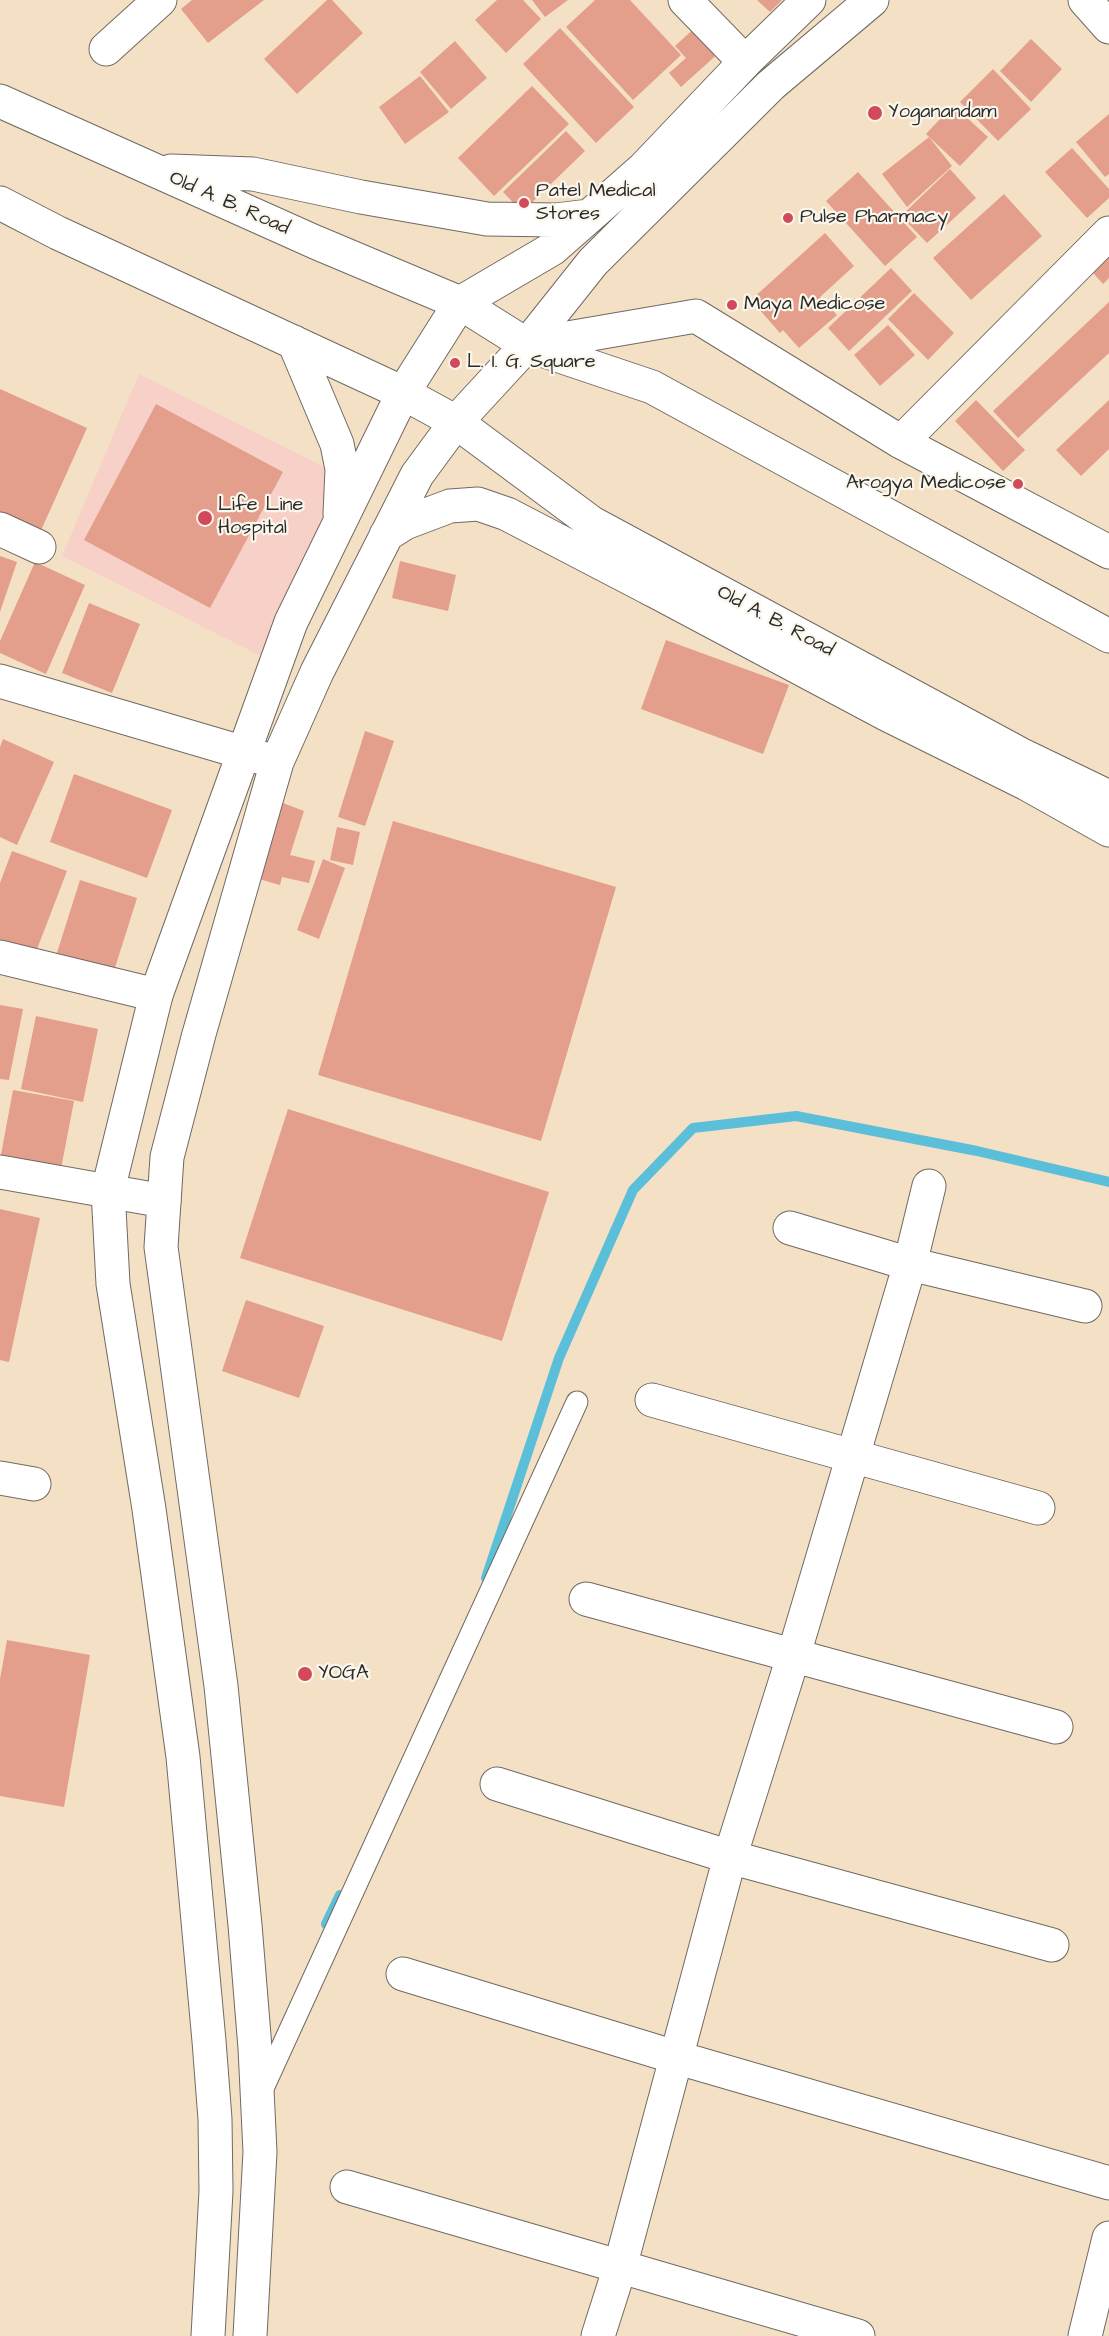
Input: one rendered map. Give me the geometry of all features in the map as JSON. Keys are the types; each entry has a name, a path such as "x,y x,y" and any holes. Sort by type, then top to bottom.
{"main road":[{"path":"106,49 160,0"},
{"path":"685,0 746,62"},
{"path":"208,2336 216,2191 215,2119 183,1757 149,1509 113,1284 108,1190 156,995 291,622 403,393 460,303 552,249 643,170 809,0"},
{"path":"250,2336 260,2152 245,1925 221,1686 161,1247 167,1157 199,1034 277,762 317,672 417,475 456,422 527,345 592,262 771,85 872,0"},
{"path":"1085,0 1109,27"},
{"name":"Old A. B. Road","path":"0,101 151,170 460,303"},
{"path":"151,170 253,174 382,201 487,219 556,220 589,216"},
{"path":"0,203 58,233 403,393 456,422"},
{"path":"901,442 1109,233"},
{"path":"460,303 527,345 652,387 1109,636"},
{"path":"527,345 696,316 901,442 1107,548"},
{"path":"294,342 327,416 340,459 339,524"},
{"name":"Old A. B. Road","path":"456,422 592,523 658,577 798,632 1020,754 1109,797"},
{"path":"386,535 405,523 450,506 478,504 507,514 658,577 886,714 1027,784 1109,830"},
{"path":"0,530 39,547"},
{"path":"0,681 277,762"},
{"path":"0,957 156,995"},
{"path":"0,1172 164,1201"},
{"path":"598,2336 620,2267 730,1857 794,1654 851,1456 910,1264 929,1186"},
{"path":"790,1228 910,1264 1085,1306"},
{"path":"652,1400 1038,1508"},
{"path":"0,1478 34,1484"},
{"path":"586,1599 1056,1727"},
{"path":"497,1784 730,1857 1052,1945"},
{"path":"403,1974 675,2057 1109,2183"},
{"path":"215,2154 260,2152"},
{"path":"346,2187 858,2336"},
{"path":"1084,2336 1109,2238"}],"lane":[{"path":"257,2102 577,1402"}],"shaded area":[{"name":"Life Line Hospital","path":"139,374 350,480 263,657 62,556"}],"building":[{"path":"192,0 264,0 208,43 181,9"},
{"path":"327,0 332,0 363,33 297,94 264,59"},
{"path":"497,0 523,0 541,19 506,53 475,20"},
{"path":"532,0 568,0 545,17"},
{"path":"595,0 630,0 681,55 633,100 566,27"},
{"path":"757,0 782,0 770,12"},
{"path":"699,24 722,50 681,87 669,73 686,58 675,46"},
{"path":"560,28 634,107 596,143 523,64"},
{"path":"1031,39 1062,69 1031,102 1000,71"},
{"path":"455,41 487,78 451,109 420,72"},
{"path":"993,69 1031,109 998,141 960,102"},
{"path":"420,76 449,112 405,144 379,107"},
{"path":"532,86 569,124 494,196 458,158"},
{"path":"953,105 988,137 960,166 926,134"},
{"path":"1109,114 1109,174 1105,177 1076,142"},
{"path":"566,131 585,151 522,212 503,192"},
{"path":"929,137 952,166 907,207 882,174"},
{"path":"1072,148 1109,189 1109,198 1087,218 1045,172"},
{"path":"950,169 976,198 927,243 901,216"},
{"path":"858,172 917,237 885,266 826,201"},
{"path":"1004,194 1042,236 971,300 933,258"},
{"path":"825,233 854,266 820,297 837,315 799,348 783,330 780,333 751,300"},
{"path":"1109,249 1109,278 1103,284 1085,264"},
{"path":"891,268 912,291 849,351 828,328"},
{"path":"914,293 954,333 928,360 888,319"},
{"path":"1109,302 1109,353 1018,438 993,411"},
{"path":"888,325 915,355 880,386 854,355"},
{"path":"0,389 87,428 38,537 0,520"},
{"path":"976,400 1025,450 1003,471 955,421"},
{"path":"1109,400 1109,449 1081,476 1056,450"},
{"path":"156,404 283,472 210,608 84,540"},
{"path":"0,556 17,562 0,612"},
{"path":"400,561 456,575 448,611 392,598"},
{"path":"35,562 85,585 46,674 0,653 0,641"},
{"path":"89,603 140,624 112,693 62,673"},
{"path":"666,640 789,685 763,754 641,709"},
{"path":"365,731 394,741 365,826 338,817"},
{"path":"3,739 54,762 17,845 0,837 0,747"},
{"path":"74,774 172,810 147,878 50,842"},
{"path":"283,803 304,811 290,855 315,861 309,883 282,877 280,885 259,879"},
{"path":"393,821 616,887 541,1141 318,1075"},
{"path":"337,827 360,832 353,865 330,860"},
{"path":"12,851 67,871 34,957 0,944 0,883"},
{"path":"323,859 345,868 319,939 297,930"},
{"path":"80,880 137,898 113,974 56,956"},
{"path":"0,1005 23,1009 9,1080 0,1079"},
{"path":"36,1016 98,1029 83,1102 21,1089"},
{"path":"13,1090 74,1101 60,1174 0,1160"},
{"path":"288,1109 549,1192 502,1341 240,1258"},
{"path":"0,1209 40,1218 9,1362 0,1360"},
{"path":"246,1300 324,1326 299,1398 222,1371"},
{"path":"7,1640 90,1655 64,1807 0,1796 0,1679"}],"waterway":[{"path":"486,1578 559,1358 633,1190 693,1128 796,1116 977,1151 1109,1182"},
{"path":"326,1924 340,1895"}],"place":[{"name":"Yoganandam","path":"875,113"},
{"name":"Patel Medical Stores","path":"524,203"},
{"name":"Pulse Pharmacy","path":"788,218"},
{"name":"Maya Medicose","path":"732,305"},
{"name":"L. I. G. Square","path":"455,363"},
{"name":"Arogya Medicose","path":"1018,484"},
{"name":"Life Line Hospital","path":"205,518"},
{"name":"YOGA","path":"305,1674"}]}
